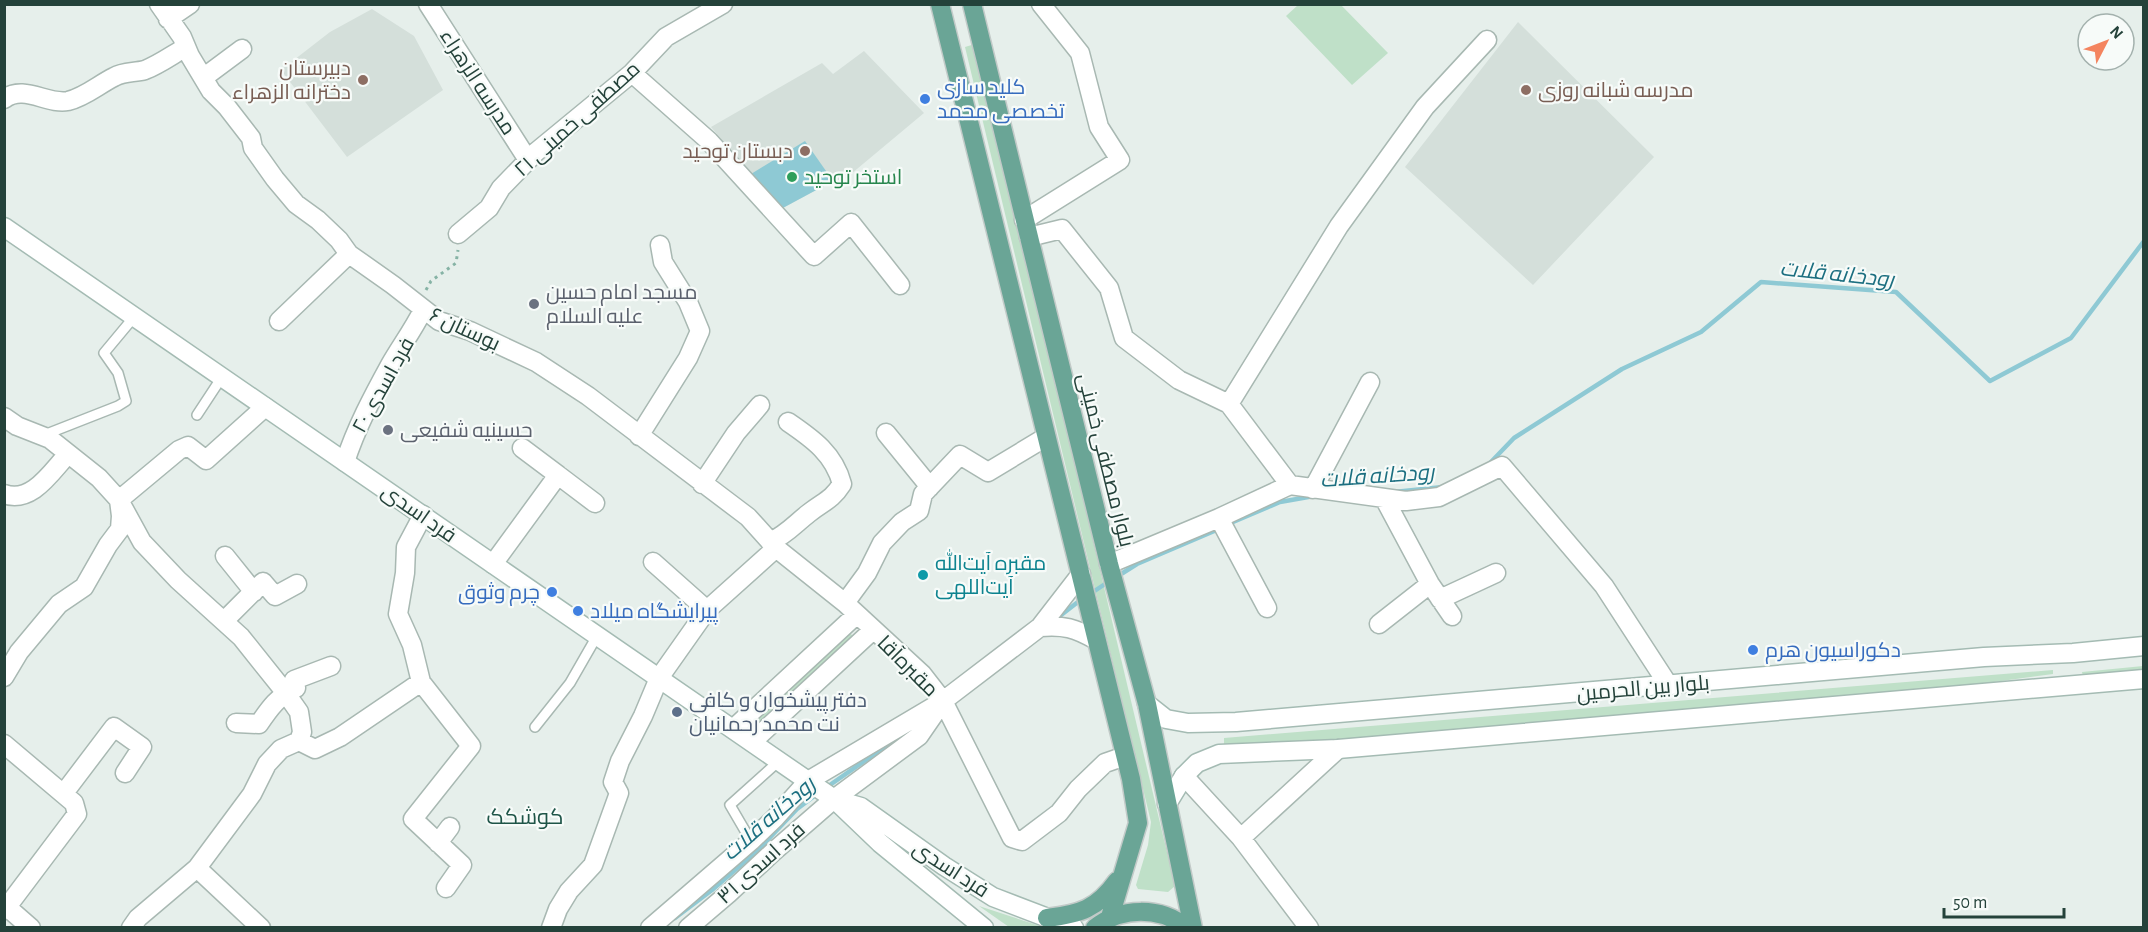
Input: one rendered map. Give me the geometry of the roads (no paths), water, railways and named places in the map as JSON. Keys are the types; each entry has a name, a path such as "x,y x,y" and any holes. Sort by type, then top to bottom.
{"main road":[{"path":"940,4 1125,756 1138,823 1110,917"},
{"name":"بلوار مصطفی خمینی","path":"972,4 1109,565 1147,704 1193,927"},
{"path":"946,29 976,22"},
{"path":"1047,918 1075,914 1093,905 1107,895 1124,872"},
{"path":"1095,927 1110,917 1140,911 1155,912 1178,921 1186,927"}],"street":[{"path":"164,12 190,4"},
{"name":"مدرسه الزهراء","path":"428,4 528,160"},
{"name":"مصطفی خمینی ۲۱","path":"458,234 489,208 501,188 528,160 588,107 632,73 666,36 723,4"},
{"path":"1027,229 1120,160 1099,127 1080,53 1041,4"},
{"name":"بوستان ۶","path":"164,12 182,37 203,78 251,138 253,148 288,196 305,213 318,220 339,240 349,254 439,321 470,331 536,362 588,396 748,517 773,545 845,610"},
{"path":"1229,404 1338,226 1425,108 1487,40"},
{"path":"4,99 10,95 23,93 56,101 68,101 88,93 120,74 128,71 139,72 157,65 186,47"},
{"path":"203,78 242,49"},
{"path":"632,73 709,141 814,256 851,224 900,285"},
{"name":"فرد اسدی","path":"4,227 597,636 659,678 737,725 779,761 834,799 880,843 984,927"},
{"path":"1027,229 1062,229 1109,288 1124,338 1179,380 1229,404 1290,485"},
{"path":"639,436 688,358 700,331 688,302 663,262 660,244"},
{"path":"279,321 349,254"},
{"name":"فرد اسدی ۲۰","path":"345,462 353,437 391,364 412,333 423,310"},
{"path":"1313,489 1370,382"},
{"path":"702,484 736,433 760,405"},
{"path":"119,500 179,450 189,446 206,460 265,407"},
{"path":"4,417 17,426 50,439 99,478 119,500 142,543 178,580 241,637 285,692 298,712 302,732 300,741"},
{"path":"551,927 569,891 593,865 619,793 613,782 620,761 659,678 707,610 778,539 811,511 834,497 842,484 829,454 813,439 788,422"},
{"path":"886,433 930,487"},
{"path":"737,725 845,610 882,543 902,522 919,512 923,494 960,455 988,472 1046,437"},
{"path":"522,448 595,502"},
{"path":"4,494 14,497 32,492 68,454"},
{"path":"1109,565 1290,485 1406,501 1439,497 1502,466 1604,586 1669,686"},
{"path":"493,564 558,476"},
{"path":"1384,498 1435,592 1452,616"},
{"path":"4,677 19,652 59,604 84,587 120,529 119,500"},
{"path":"423,515 406,547 405,573 398,614 412,645 421,682 471,746 412,819 462,865 446,888"},
{"path":"1219,518 1267,608"},
{"path":"225,556 254,591"},
{"path":"653,562 707,610"},
{"path":"1379,624 1435,592 1496,573"},
{"path":"943,701 1040,627 1081,575"},
{"path":"224,621 263,582 275,596 297,584"},
{"name":"مقبره‌آقا","path":"845,610 868,636 922,674 943,701 1012,838 1022,842 1059,813 1078,789 1105,763 1125,756"},
{"path":"1040,627 1074,628 1096,639"},
{"name":"مقبره‌آقا","path":"755,741 868,636"},
{"name":"بلوار بین الحرمین","path":"1147,704 1166,719 1188,723 1213,723 1669,686 1984,657 2073,653 2144,646"},
{"path":"2072,685 2073,653"},
{"path":"236,723 259,724 285,692 296,688 294,680 331,666"},
{"name":"بلوار بین الحرمین","path":"1167,804 1184,776 1197,763 1219,754 1338,749 2144,679"},
{"path":"131,927 197,867 252,794 267,764 280,749 300,741 315,749 340,737 421,682"},
{"name":"فرد اسدی ۳۱","path":"650,927 751,841 808,781 943,701"},
{"name":"فرد اسدی ۳۱","path":"688,927 834,799 919,736 943,701"},
{"path":"1213,723 1219,754"},
{"path":"64,793 114,727 142,747 125,773"},
{"path":"4,744 64,793 74,803 77,814 5,908 31,927"},
{"path":"1240,838 1338,749"},
{"path":"1184,776 1240,838 1309,927"},
{"name":"فرد اسدی","path":"834,799 861,807 993,897 1074,927"},
{"path":"438,843 450,827"},
{"path":"197,867 252,925"}],"lane":[{"path":"41,435 126,401 118,373 104,354 135,317"},
{"path":"197,415 222,377"},
{"path":"535,727 570,683 597,636"},
{"path":"751,841 730,805 779,761"}],"water":[{"name":"استخر توحید","path":"805,141 833,181 781,209 751,174"}],"waterway":[{"name":"رودخانه قلات","path":"1490,463 1514,438 1622,369 1701,332 1761,282 1896,292 1990,381 2071,338 2144,241"},
{"name":"رودخانه قلات","path":"1394,492 1443,487"},
{"name":"رودخانه قلات","path":"1226,525 1280,502 1314,496"},
{"name":"رودخانه قلات","path":"1118,576 1137,564 1219,529"},
{"name":"رودخانه قلات","path":"1090,594 1108,582"},
{"name":"رودخانه قلات","path":"1056,619 1083,598"},
{"name":"رودخانه قلات","path":"827,787 896,739"},
{"name":"رودخانه قلات","path":"675,918 758,850 797,809 817,794"}],"place":[{"name":"دبیرستان دخترانه الزهراء","path":"363,80"},
{"name":"مدرسه شبانه روزی","path":"1526,90"},
{"name":"کلید سازی تخصصی محمد","path":"925,99"},
{"name":"دبستان توحید","path":"805,151"},
{"name":"استخر توحید","path":"792,177"},
{"name":"مسجد امام حسین علیه السلام","path":"534,304"},
{"name":"حسینیه شفیعی","path":"388,430"},
{"name":"مقبره آیت‌الله آیت‌اللهی","path":"923,575"},
{"name":"چرم وثوق","path":"552,592"},
{"name":"پیرایشگاه میلاد","path":"578,611"},
{"name":"دکوراسیون هرم","path":"1753,650"},
{"name":"دفتر پیشخوان و کافی نت محمد رحمانیان","path":"677,712"}],"district":[{"name":"کوشکک","path":"525,816"}]}
